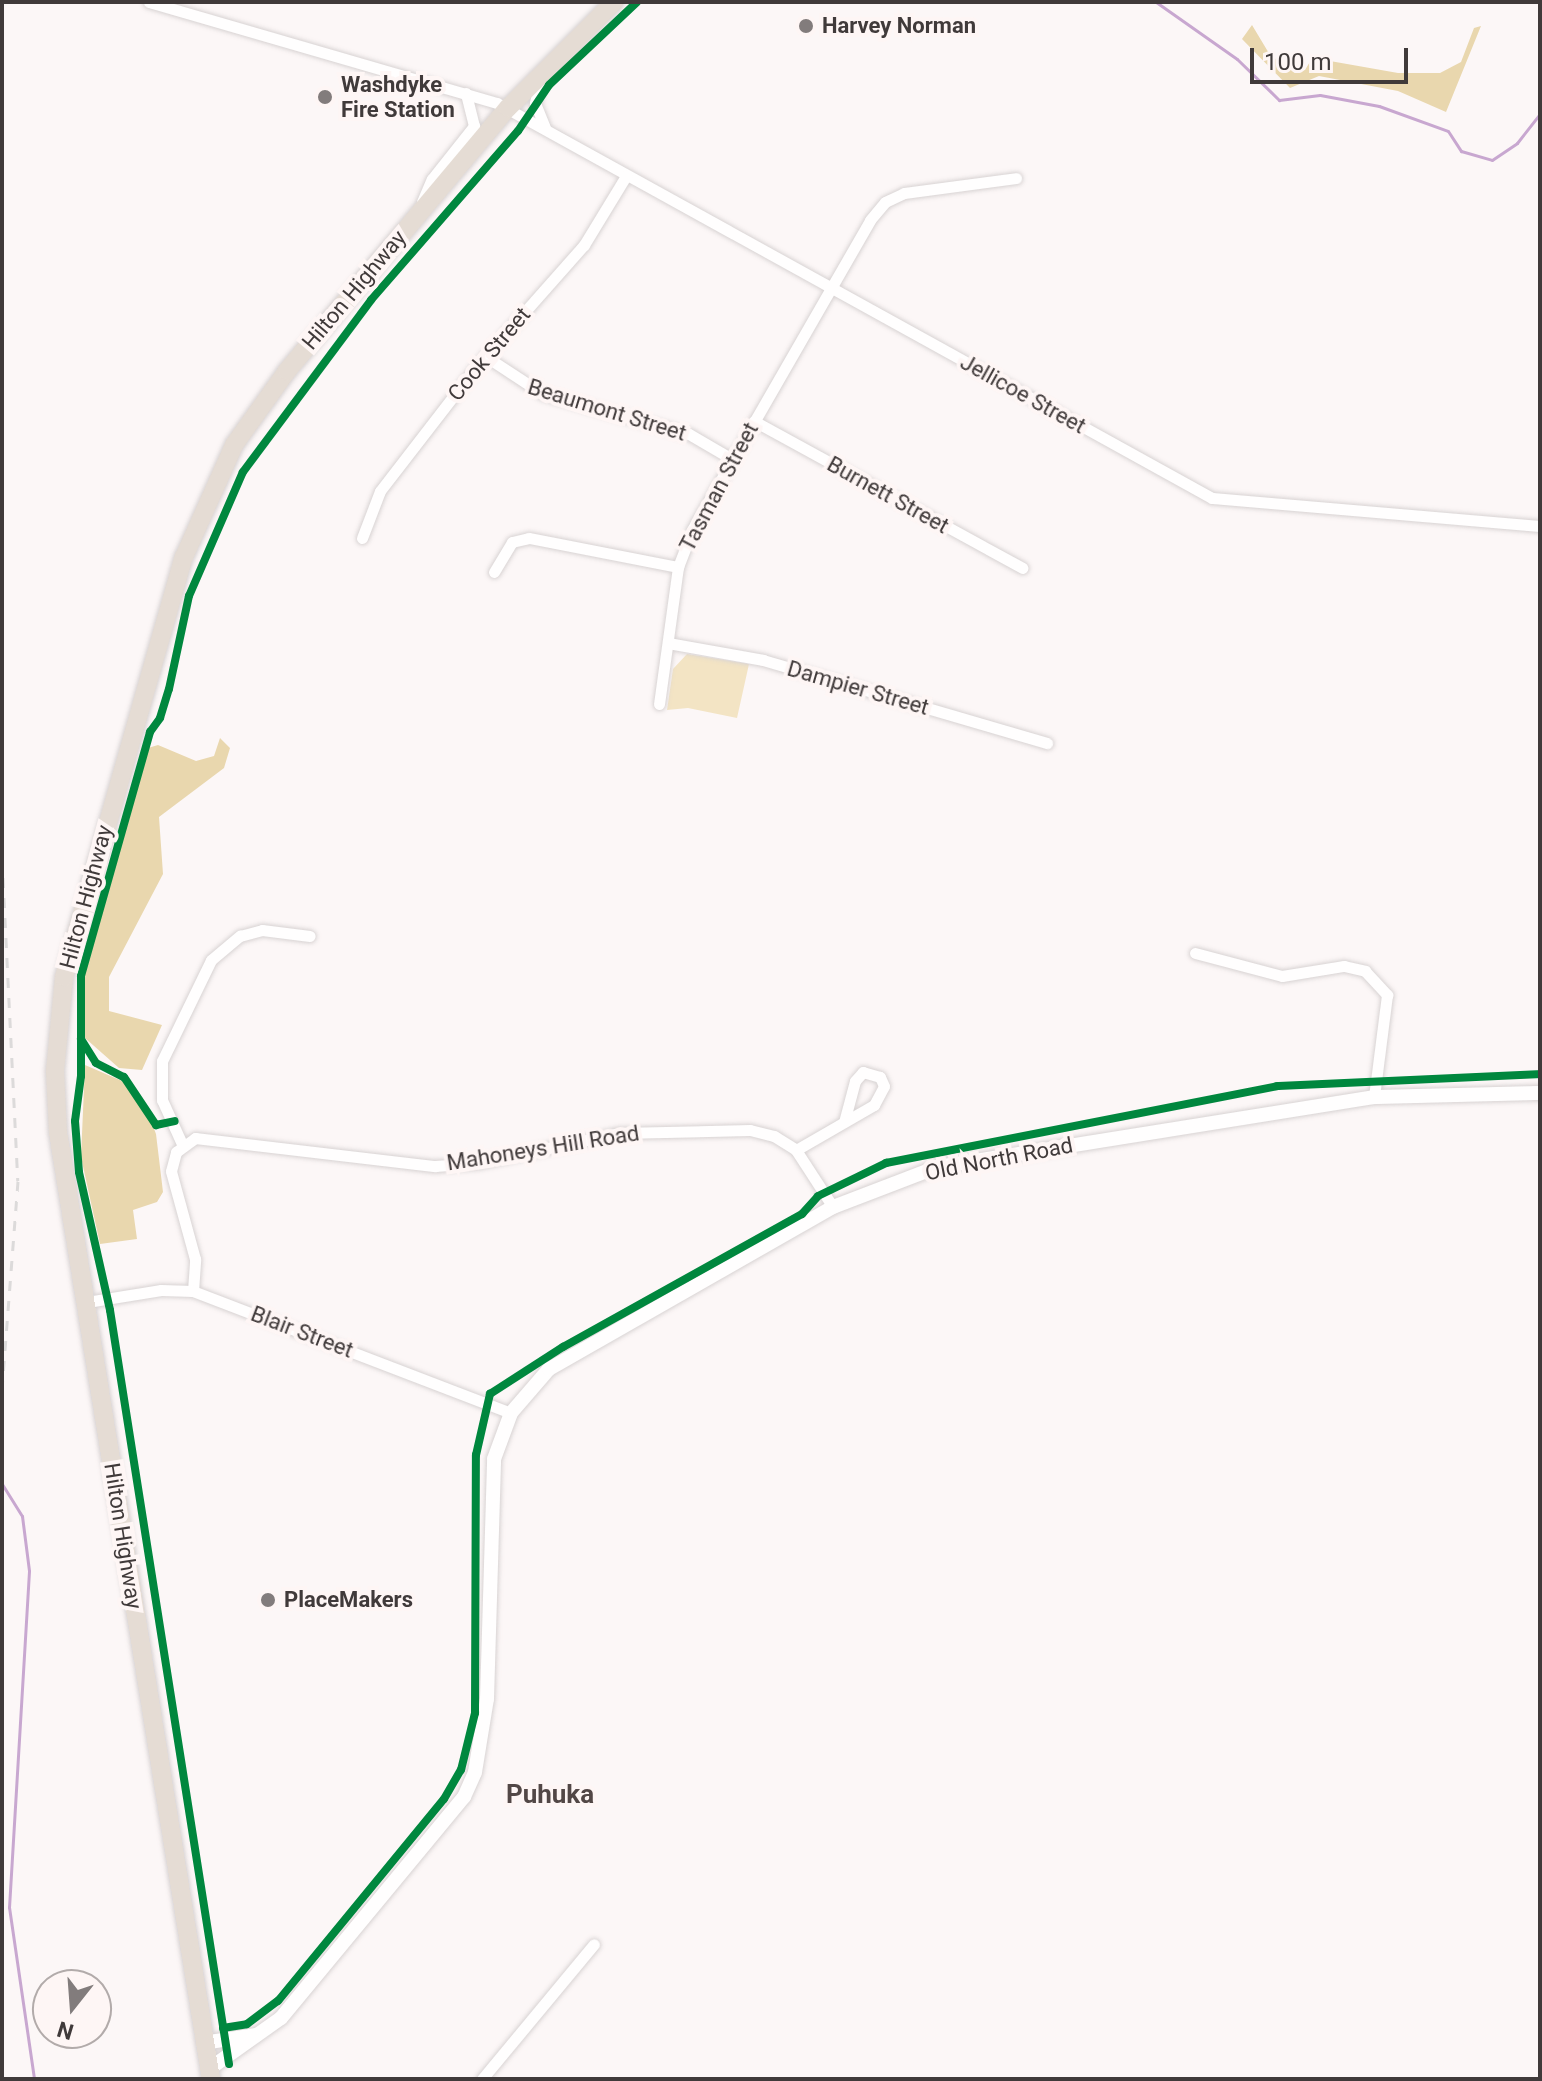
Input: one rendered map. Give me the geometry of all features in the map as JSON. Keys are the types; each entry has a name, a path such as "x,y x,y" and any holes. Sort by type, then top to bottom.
{"highway":[{"name":"Hilton Highway","path":"210,2074 58,1132 60,1007 79,916 184,557 220,472 251,419 416,216 508,108 614,2"}],"street":[{"name":"Jellicoe Street","path":"149,2 466,93 508,108 1212,498 1540,526"},
{"path":"542,72 535,103 546,130"},
{"path":"416,216 432,179 474,126 466,93"},
{"name":"Cook Street","path":"362,538 380,491 485,356 584,245 626,176"},
{"name":"Tasman Street","path":"659,704 678,567 698,516 828,288 885,202 904,193 1016,178"},
{"name":"Beaumont Street","path":"485,356 543,394 689,434 732,459"},
{"name":"Burnett Street","path":"754,421 1022,568"},
{"path":"494,572 512,542 529,538 678,567"},
{"name":"Dampier Street","path":"668,643 763,660 1047,743"},
{"path":"193,1291 195,1259 171,1171 182,1144 162,1100 162,1061 211,960 240,936 262,930 310,936"},
{"path":"1195,953 1282,976 1344,966 1365,971 1387,995 1374,1097"},
{"path":"833,1207 796,1150 874,1105 884,1086 880,1077 863,1072 855,1081 844,1122"},
{"name":"Old North Road","path":"210,2074 294,2003 464,1797 475,1772 487,1699 492,1474 511,1413 549,1369 580,1348 833,1207 937,1167 1374,1097 1540,1093"},
{"name":"Mahoneys Hill Road","path":"182,1144 204,1137 458,1166 619,1133 727,1129 774,1136 796,1150"},
{"name":"Blair Street","path":"87,1302 161,1290 193,1291 511,1413"},
{"path":"482,2079 594,1944"},
{"path":"203,2043 256,2035"}],"shaded area":[{"path":"1252,25 1270,55 1295,73 1305,70 1314,55 1316,71 1330,61 1398,73 1440,73 1461,62 1474,28 1481,26 1446,112 1398,91 1319,76 1290,88 1242,39"},
{"path":"687,654 749,664 737,718 688,708 667,710 673,669"},
{"path":"220,738 230,748 224,768 159,817 163,874 109,977 109,1011 162,1025 142,1070 119,1068 85,1038 83,978 148,748 158,745 196,761 214,756"},
{"path":"85,1065 122,1081 143,1100 156,1134 163,1192 157,1202 133,1210 137,1239 100,1244 81,1157"}],"waterway":[{"path":"1156,2 1237,59 1279,100 1320,95 1379,106 1448,131 1461,151 1492,160 1517,143 1540,114"},
{"path":"2,1484 22,1516 29,1571 9,1907 34,2079"}],"railway":[{"path":"2,858 18,1181 2,1387"}],"cycle path":[{"path":"229,2064 110,1310 79,1172 75,1121 81,1076 81,976 150,732 160,718 169,689 189,596 243,472 371,300 518,131 549,85 637,2"},
{"path":"81,1039 96,1063 124,1077 156,1125 175,1121"},
{"path":"223,2028 247,2024 278,2001 444,1799 461,1770 475,1713 476,1455 490,1394 563,1347 802,1214 818,1196 886,1163 1277,1086 1540,1074"}],"place":[{"name":"Harvey Norman","path":"806,26"},
{"name":"Washdyke Fire Station","path":"325,97"},
{"name":"PlaceMakers","path":"268,1600"}],"district":[{"name":"Puhuka","path":"550,1795"}]}
